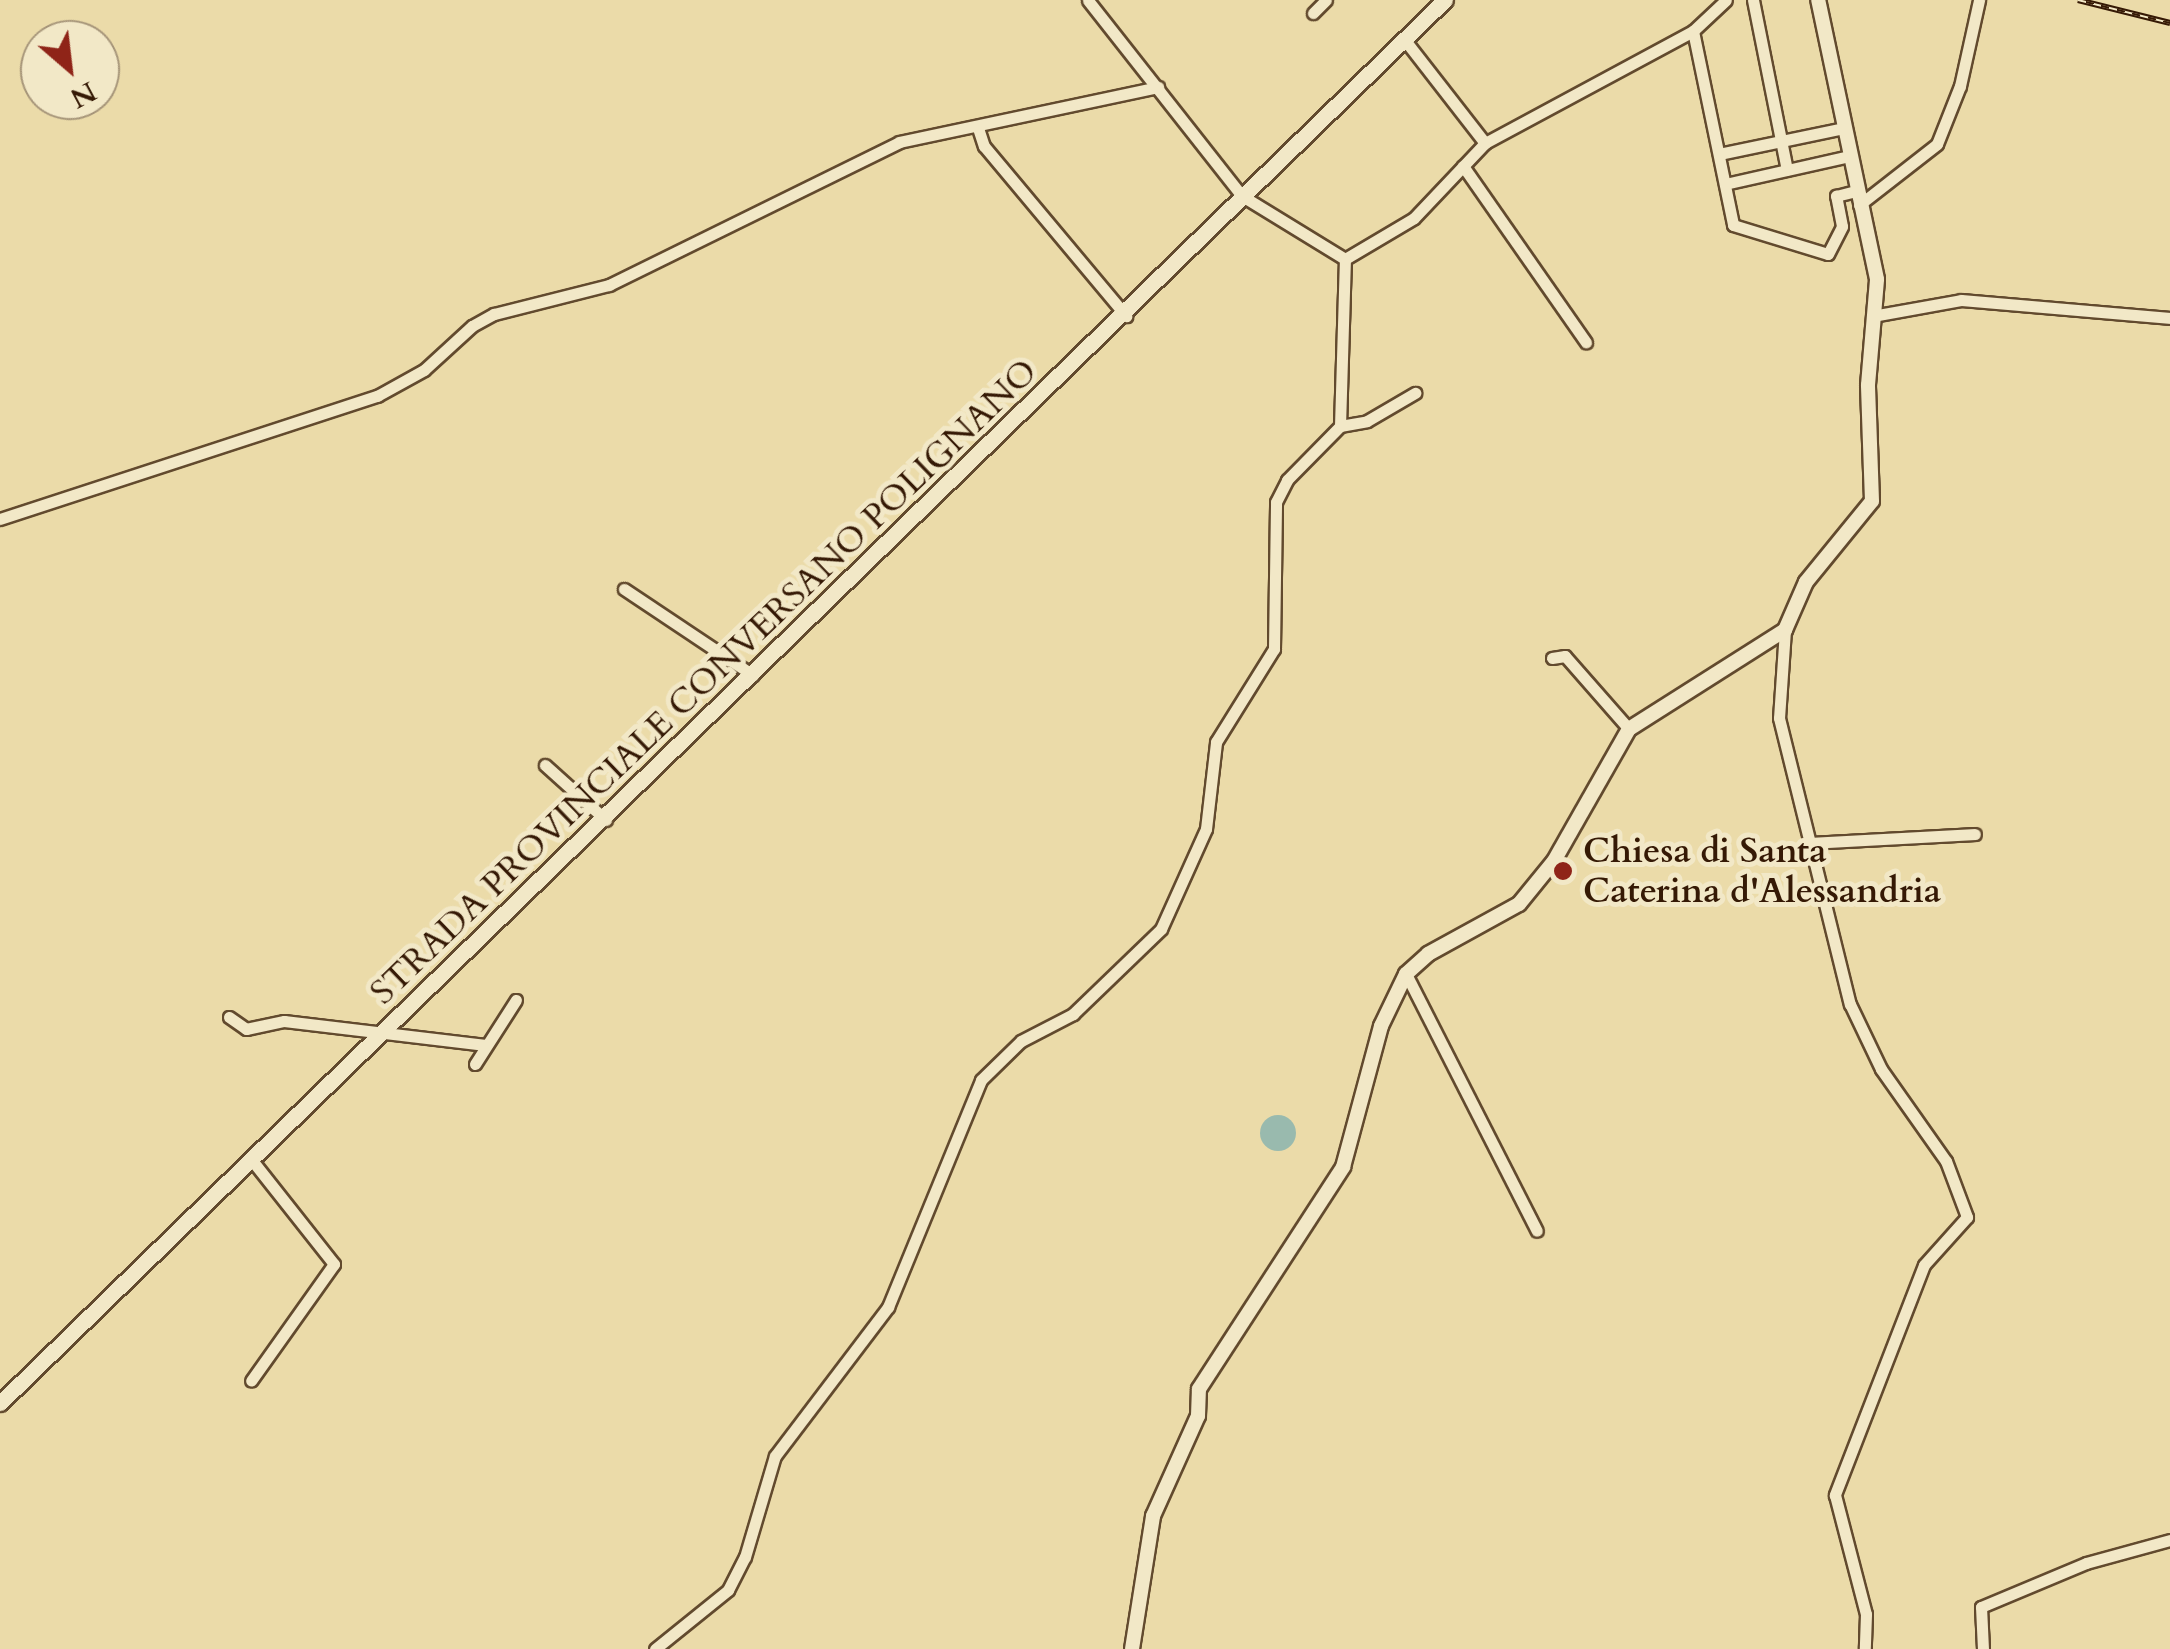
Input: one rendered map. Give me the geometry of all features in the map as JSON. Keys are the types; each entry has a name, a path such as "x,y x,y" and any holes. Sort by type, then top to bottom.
{"main road":[{"name":"STRADA PROVINCIALE CONVERSANO POLIGNANO","path":"0,1403 1126,316 1242,196 1445,0"}],"street":[{"path":"1088,0 1242,196 1346,259"},
{"path":"1314,12 1326,0"},
{"path":"1346,259 1414,218 1485,143 1693,31 1726,0"},
{"path":"1753,0 1786,170"},
{"path":"1818,0 1878,314 1868,386 1872,500 1806,582 1785,630 1779,718 1856,1021 1888,1079 1946,1162 1966,1217 1924,1264 1835,1495 1866,1614 1865,1649"},
{"path":"1693,31 1733,226 1821,254 1842,226 1836,196 1858,198 1937,144 1960,86 1979,0"},
{"path":"1404,40 1485,143"},
{"path":"0,519 365,400 405,382 494,314 609,285 899,142 1158,87"},
{"path":"978,128 984,146 1126,316"},
{"path":"1718,154 1843,128"},
{"path":"1725,184 1849,156"},
{"path":"1463,166 1586,342"},
{"path":"1340,426 1346,259"},
{"path":"1878,314 1961,300 2170,318"},
{"path":"655,1649 728,1590 745,1557 775,1456 888,1307 981,1080 1020,1041 1074,1014 1161,929 1206,829 1216,742 1274,649 1276,502 1287,480 1340,426 1368,421 1415,393"},
{"path":"624,590 754,675"},
{"path":"1132,1649 1153,1516 1198,1416 1199,1390 1343,1168 1382,1026 1406,974 1441,946 1503,918 1528,894 1554,861 1629,729 1785,630"},
{"path":"1552,658 1566,656 1629,729"},
{"path":"546,765 606,820"},
{"path":"1810,843 1975,834"},
{"path":"1406,974 1537,1232"},
{"path":"475,1064 516,1000"},
{"path":"229,1017 246,1029 284,1020 486,1045"},
{"path":"251,1160 334,1264 252,1381"},
{"path":"1983,1649 1981,1607 2086,1563 2170,1540"}],"water":[{"path":"1278,1115 1290,1121 1296,1133 1290,1145 1278,1151 1266,1145 1260,1133 1266,1121"}],"railway":[{"path":"2078,0 2170,23"}],"place":[{"name":"Chiesa di Santa Caterina d'Alessandria","path":"1563,871"}]}
